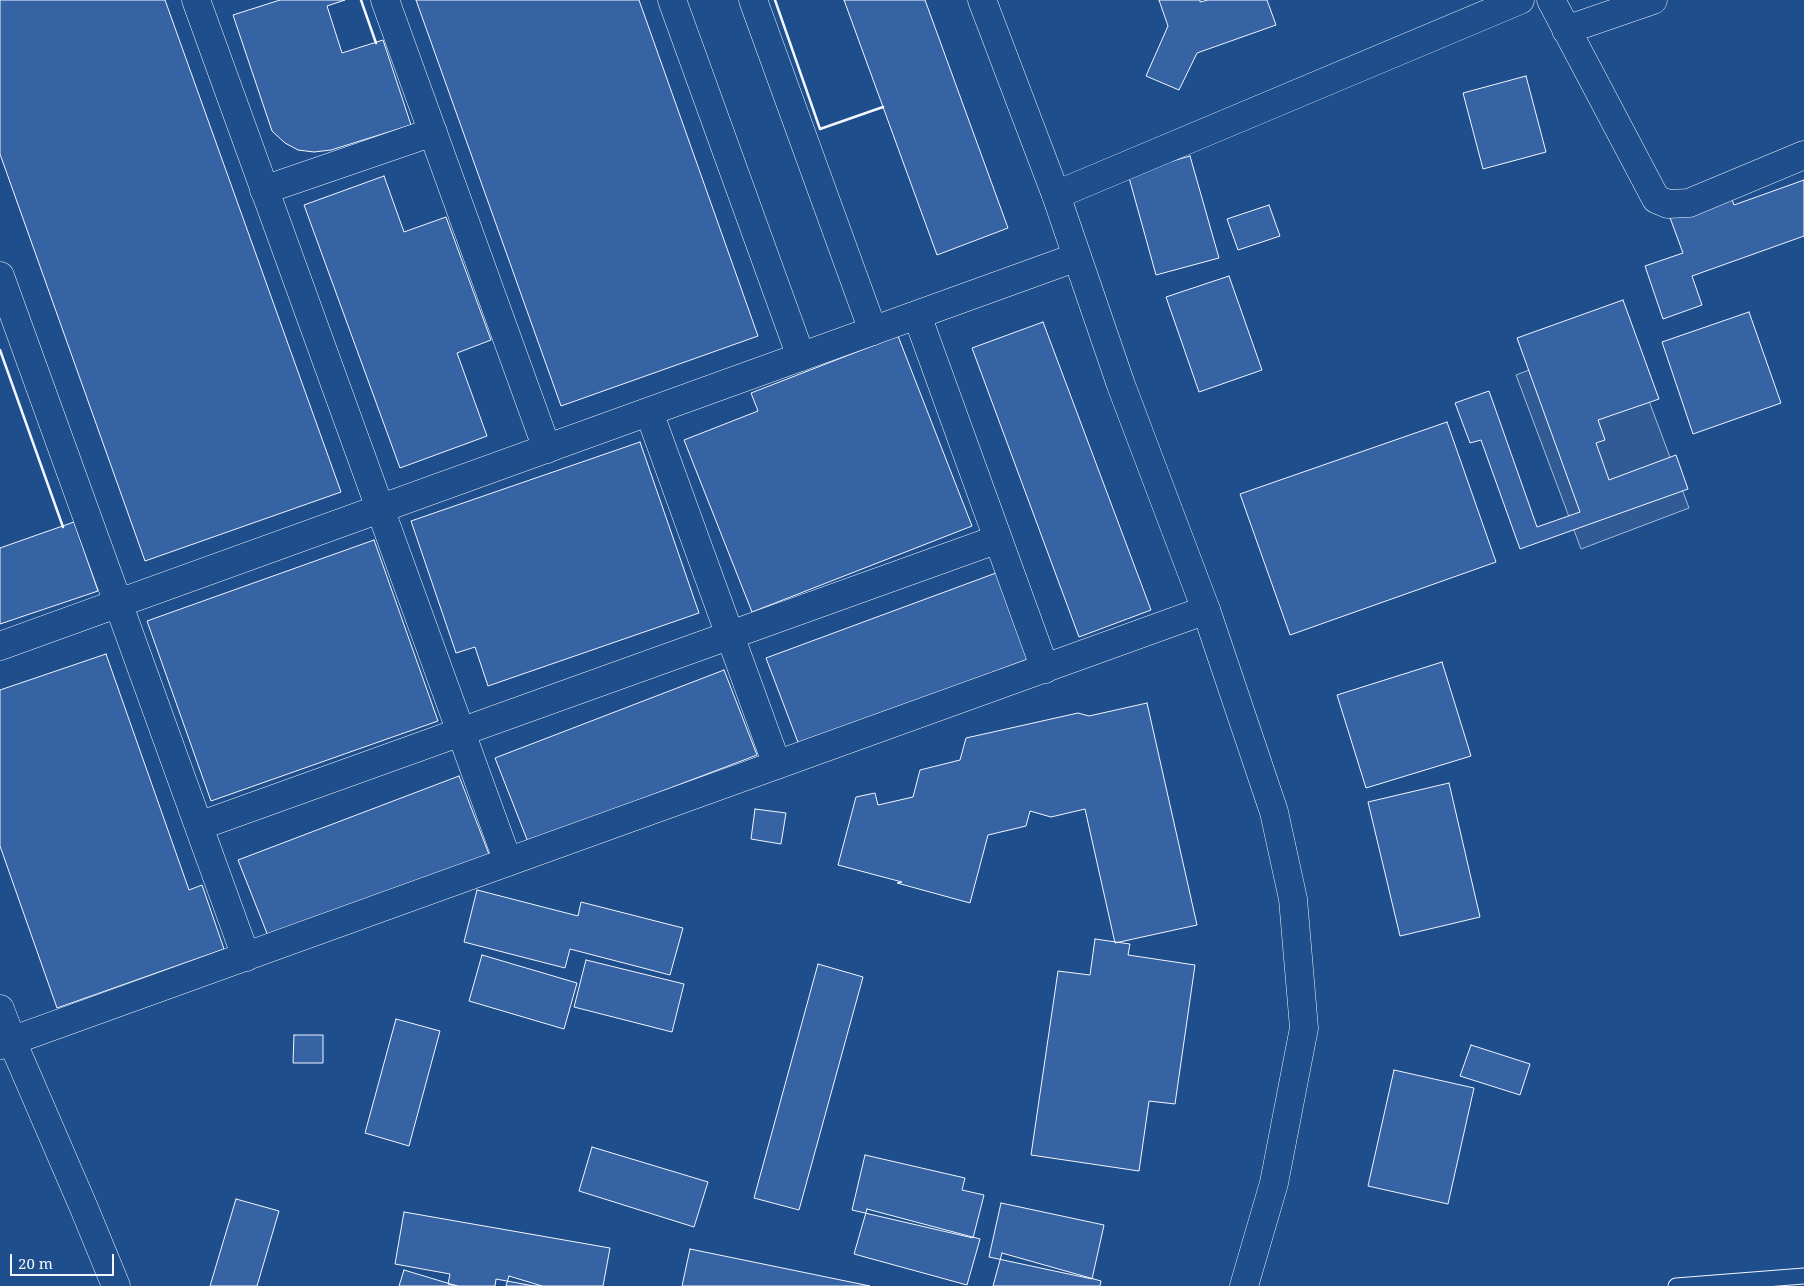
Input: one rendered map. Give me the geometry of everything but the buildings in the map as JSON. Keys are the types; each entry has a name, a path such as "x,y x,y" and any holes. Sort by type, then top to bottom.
{"street":[{"path":"196,0 508,862"},
{"path":"385,0 547,448"},
{"path":"672,0 801,357"},
{"path":"753,0 873,331"},
{"path":"982,0 1056,195 1121,385 1206,610 1274,812 1293,899 1304,1028 1274,1183 1244,1286"},
{"path":"1056,195 1520,0"},
{"path":"1551,0 1656,199 1668,204 1689,203 1804,155"},
{"path":"1566,30 1653,0"},
{"path":"264,190 433,132"},
{"path":"0,646 1077,257"},
{"path":"0,276 246,957"},
{"path":"917,315 1045,669"},
{"path":"649,412 777,765"},
{"path":"199,826 998,539"},
{"path":"6,1043 1206,610"},
{"path":"0,1009 6,1043 84,1208 116,1286"}],"lane":[{"path":"1676,1286 1804,1276"}],"shaded area":[{"path":"1624,334 1689,508 1581,549 1516,375"}],"wall":[{"path":"361,0 376,43"},
{"path":"775,0 820,129 883,107"},
{"path":"0,350 63,527"}]}
